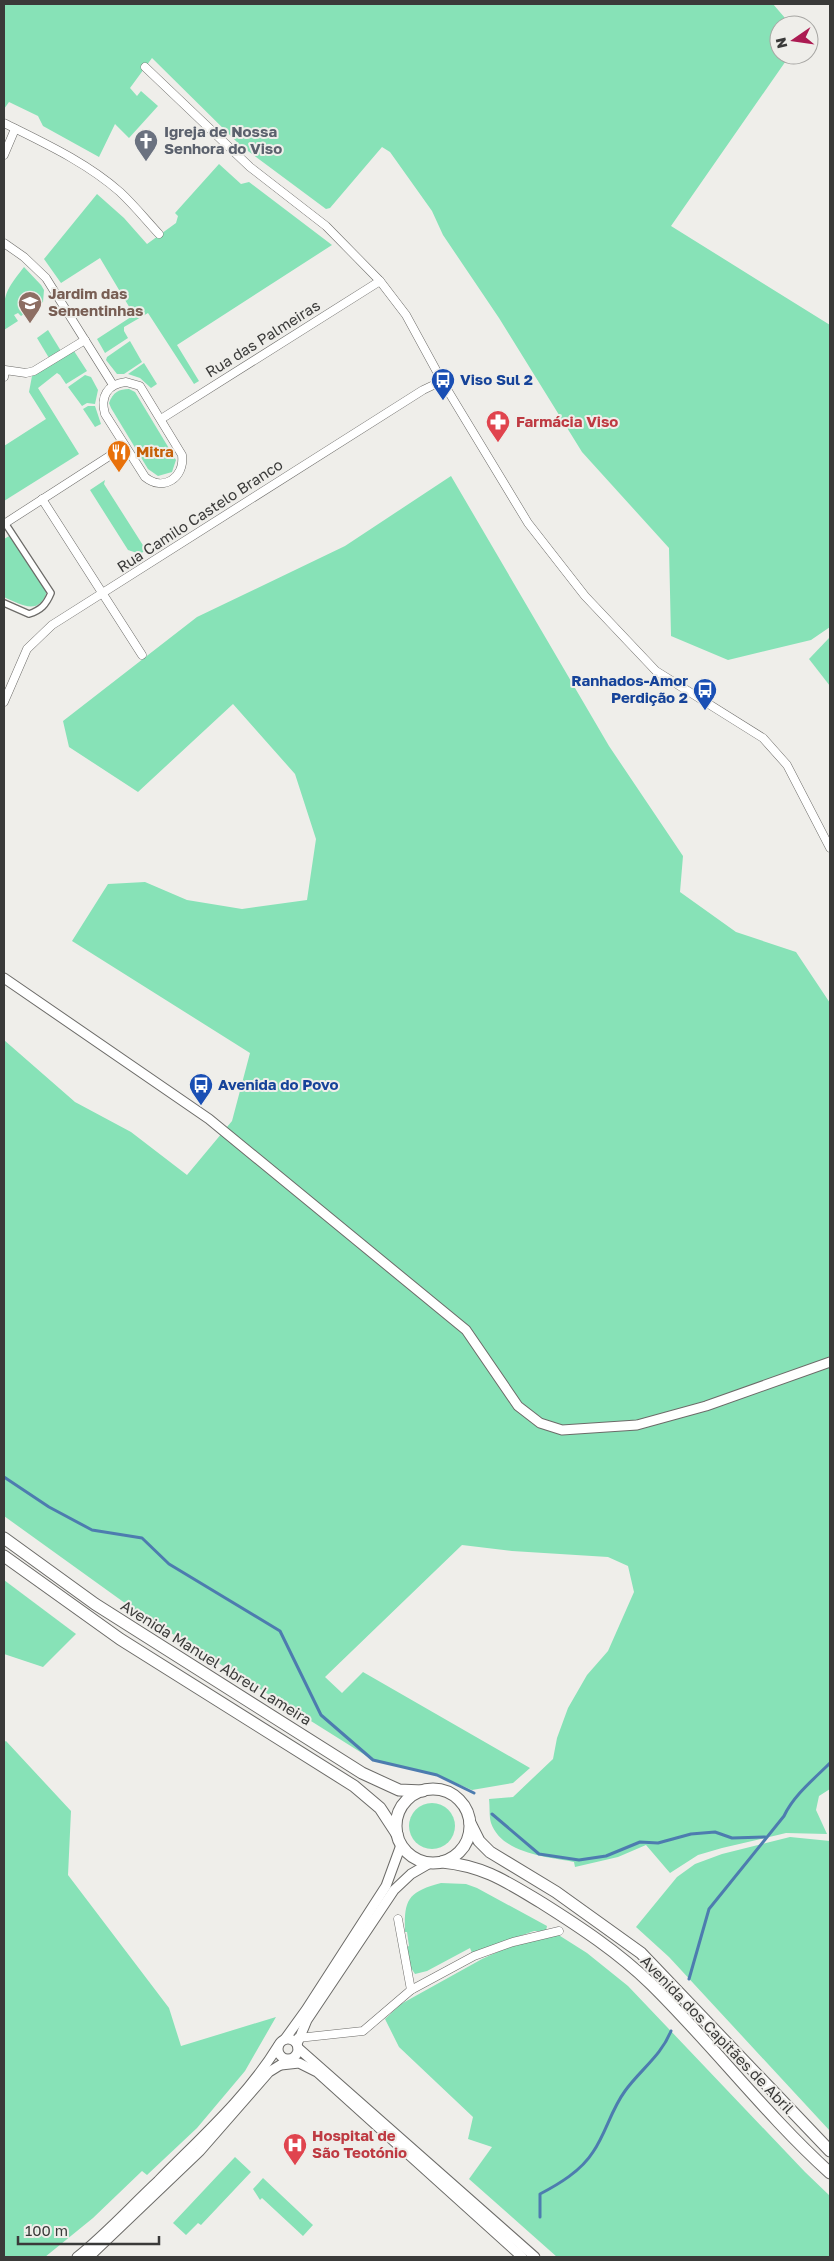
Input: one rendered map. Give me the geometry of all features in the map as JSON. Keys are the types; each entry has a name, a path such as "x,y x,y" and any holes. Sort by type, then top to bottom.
{"main road":[{"name":"Avenida Manuel Abreu Lameira","path":"4,1538 95,1604 362,1773 399,1790 423,1791"},
{"name":"Avenida Manuel Abreu Lameira","path":"4,1556 120,1639 354,1786 380,1808 399,1840"},
{"path":"432,1789 450,1794 464,1806 470,1823 466,1843 452,1858 436,1863 419,1861 409,1854 399,1840 396,1820 401,1807 410,1797 432,1789"},
{"name":"Avenida dos Capitães de Abril","path":"470,1823 479,1841 490,1852 556,1892 641,1954 830,2151"},
{"name":"Avenida dos Capitães de Abril","path":"436,1863 473,1866 494,1874 580,1927 612,1950 650,1984 830,2173"}],"street":[{"path":"145,67 250,167 340,239 380,281 406,315 442,381 528,524 585,596 656,671 763,738 787,765 830,848"},
{"path":"4,123 93,172 119,192 159,234"},
{"path":"4,155 15,129"},
{"path":"4,243 24,257 46,278 113,385"},
{"name":"Rua das Palmeiras","path":"161,419 380,281"},
{"path":"4,377 5,370 26,373 34,371 85,340"},
{"name":"Rua Camilo Castelo Branco","path":"4,702 27,649 52,625 423,390 442,381"},
{"path":"126,382 140,386 161,419 182,455 182,468 180,474 174,480 166,483 152,483 145,477 105,414 102,405 104,394 113,385 126,382"},
{"path":"4,602 29,614 38,611 47,603 51,593 4,523 125,446"},
{"path":"42,499 142,655"},
{"path":"4,978 209,1119 466,1330 518,1406 540,1423 562,1430 637,1425 706,1406 830,1362"},
{"path":"77,2257 103,2235 212,2126 267,2063 306,2010 386,1886 399,1840"},
{"path":"89,2257 200,2151 270,2072 297,2054 297,2044 307,2020 394,1890 411,1874 436,1863"},
{"path":"398,1919 410,1990"},
{"path":"297,2044 363,2031 410,1990 474,1956 513,1942 559,1931"},
{"path":"285,2039 290,2039 297,2044 535,2257"},
{"path":"278,2046 280,2056 290,2059"},
{"path":"281,2065 299,2063 317,2072 522,2257"}],"green space":[{"path":"4,4 773,4 782,15 769,15 769,65 783,65 671,226 830,325 830,627 811,640 728,660 671,636 669,548 582,452 499,318 443,235 432,211 390,152 382,147 330,208 326,209 240,145 152,58 130,88 137,96 141,91 158,106 129,138 115,124 99,157 43,126 38,116 9,102 4,109"},
{"path":"219,164 241,184 249,182 332,245 177,345 199,381 194,384 148,313 124,327 128,338 105,353 97,339 134,315 100,258 61,283 44,259 97,194 124,218 147,244 176,223 178,216 175,213"},
{"path":"24,267 44,290 43,302 21,316 18,313 14,315 18,321 4,330 6,296"},
{"path":"48,330 61,351 49,358 37,338"},
{"path":"130,341 142,362 124,374 117,374 106,360 107,357"},
{"path":"74,351 87,371 66,384 57,373 38,388 79,454 4,501 4,446 46,419 29,392 32,376"},
{"path":"144,363 157,384 151,388 140,378 128,374"},
{"path":"85,375 91,377 98,390 95,404 87,403 82,406 68,387"},
{"path":"129,389 135,392 176,460 172,472 158,476 148,469 111,408 109,403 114,394"},
{"path":"88,406 95,406 101,424 95,427 83,409"},
{"path":"451,476 609,746 683,856 680,892 736,932 796,952 830,1003 830,1789 819,1796 816,1810 827,1834 786,1833 722,1848 698,1855 670,1873 646,1845 618,1857 575,1867 574,1862 539,1856 515,1848 505,1841 497,1833 490,1817 489,1799 513,1797 553,1759 557,1738 568,1708 587,1675 608,1651 634,1592 628,1566 608,1557 512,1551 462,1545 325,1677 342,1693 363,1672 530,1768 513,1783 472,1790 437,1775 373,1760 136,1611 4,1516 4,1040 75,1102 131,1132 187,1175 232,1121 250,1053 72,941 108,884 145,882 187,900 242,909 307,900 316,839 295,774 233,704 138,792 69,747 63,721 197,617 345,546"},
{"path":"105,480 104,484 146,550 140,554 128,550 90,490"},
{"path":"11,535 47,591 40,604 35,606 23,605 4,597 4,539"},
{"path":"830,637 830,686 809,659"},
{"path":"4,1580 76,1634 43,1667 4,1654"},
{"path":"6,1741 71,1811 68,1875 169,2008 181,2046 276,2017 245,2071 197,2128 147,2175 142,2171 93,2218 45,2257 4,2257 4,1742"},
{"path":"427,1803 437,1803 451,1813 455,1826 451,1839 445,1845 437,1849 427,1849 413,1839 409,1831 409,1821 419,1807"},
{"path":"790,1837 830,1841 830,2131 669,1957 636,1927 677,1877 695,1864 722,1854"},
{"path":"441,1883 466,1884 477,1888 547,1926 546,1931 534,1931 472,1953 470,1948 427,1971 415,1974 411,1968 407,1947 409,1946 407,1932 405,1932 407,1904 410,1898 421,1890"},
{"path":"557,1934 587,1953 628,1986 830,2196 830,2257 557,2257 469,2179 492,2147 468,2139 473,2117 399,2047 385,2019 401,2004 482,1959 504,1949"},
{"path":"235,2157 251,2172 201,2225 198,2223 186,2235 173,2223"},
{"path":"263,2178 313,2225 303,2236 262,2198 260,2200 253,2189"}],"waterway":[{"path":"4,1477 49,1507 92,1530 142,1538 169,1564 280,1631 321,1715 373,1760 437,1775 474,1793"},
{"path":"689,1979 709,1909 784,1816 799,1794 830,1763"},
{"path":"492,1814 539,1854 579,1860 606,1856 640,1842 658,1843 691,1834 715,1832 732,1838 765,1837"},
{"path":"540,2217 540,2194 569,2176 588,2159 598,2145 620,2098 662,2048 671,2031"}],"place":[{"name":"Igreja de Nossa Senhora do Viso","path":"146,162"},
{"name":"Jardim das Sementinhas","path":"30,324"},
{"name":"Viso Sul 2","path":"443,401"},
{"name":"Farmácia Viso","path":"498,443"},
{"name":"Mitra","path":"119,473"},
{"name":"Ranhados-Amor Perdição 2","path":"705,711"},
{"name":"Avenida do Povo","path":"201,1106"},
{"name":"Hospital de São Teotónio","path":"295,2166"}]}
